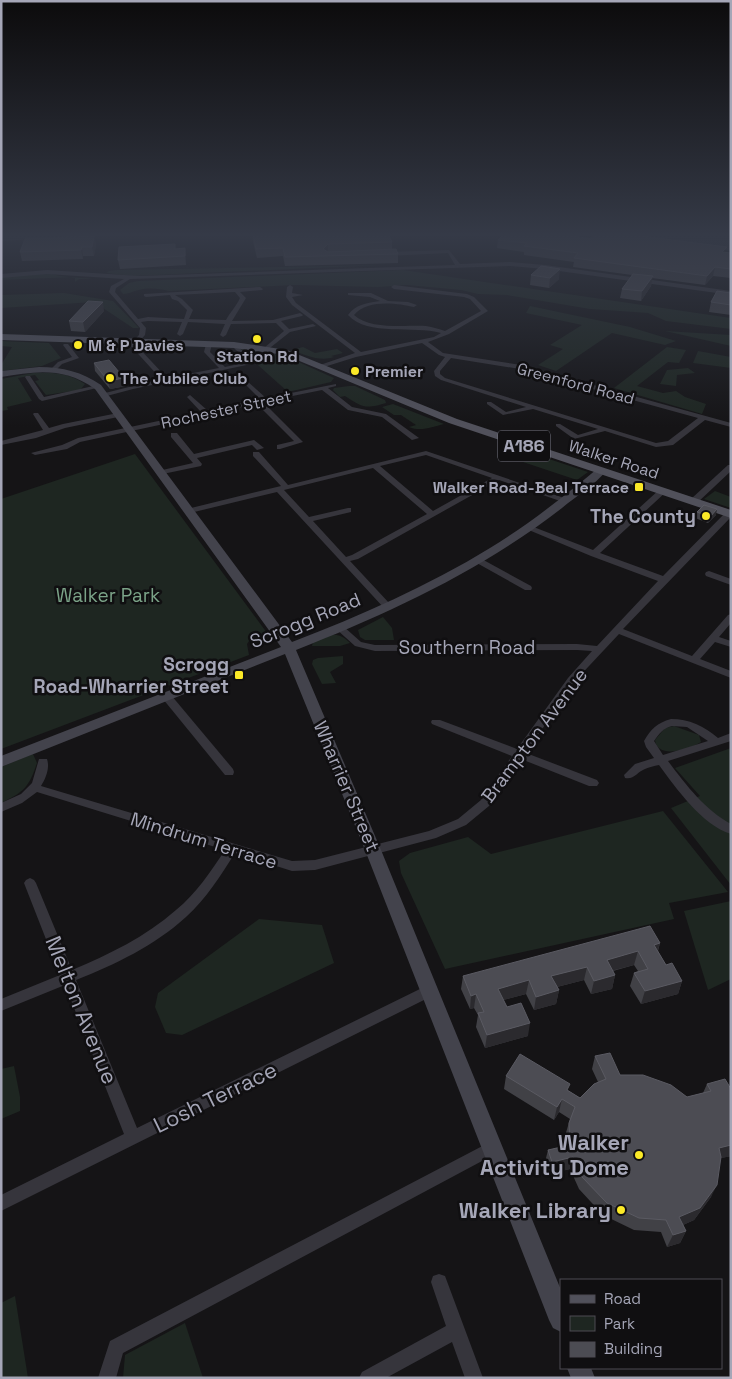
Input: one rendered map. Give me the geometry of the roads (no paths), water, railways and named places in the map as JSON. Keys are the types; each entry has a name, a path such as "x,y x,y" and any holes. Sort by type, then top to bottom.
{"main road":[{"name":"A186","path":"1,337 234,345 294,355 322,366"},
{"name":"Walker Road","path":"322,366 436,415 731,514"}],"street":[{"path":"119,298 143,330 134,346 165,380"},
{"path":"175,298 180,300 190,309 180,334"},
{"path":"223,335 243,298"},
{"path":"290,298 294,304 359,353"},
{"path":"380,298 387,302 414,306"},
{"path":"322,366 359,353 422,341 447,333 485,311 484,308 470,298"},
{"path":"387,302 359,307 351,315 353,319 364,324 431,329 447,333"},
{"path":"138,321 148,319 275,321 300,315"},
{"path":"275,321 288,330"},
{"path":"266,349 288,330 313,326"},
{"name":"Greenford Road","path":"422,341 441,354 521,367 731,426"},
{"path":"209,344 207,352 224,369"},
{"path":"54,369 60,363 76,358 66,345"},
{"path":"28,377 42,399 165,380 253,363 234,345"},
{"path":"449,356 437,371 440,377 651,443 664,445 670,443 703,418"},
{"name":"Wharrier Street","path":"1,374 54,369 86,377 100,391 190,511 289,648 373,850 560,1318"},
{"path":"247,383 299,442 280,447"},
{"name":"Rochester Street","path":"35,453 64,447 78,440 334,385"},
{"path":"323,387 352,410 384,414 415,438"},
{"path":"190,397 206,413"},
{"path":"489,403 504,414 534,407"},
{"path":"36,414 46,431"},
{"path":"1,443 118,415"},
{"path":"558,425 577,437 607,429"},
{"path":"161,473 198,464 174,435"},
{"path":"191,456 254,442 282,488 308,520 387,606"},
{"path":"190,511 426,453 566,500"},
{"path":"374,465 432,514"},
{"path":"694,502 729,470"},
{"name":"Scrogg Road","path":"1,762 340,628 387,606 478,560 528,528 601,471"},
{"path":"344,560 355,557 499,477"},
{"path":"594,554 662,492"},
{"path":"308,520 348,510"},
{"name":"Brampton Avenue","path":"373,850 432,836 462,822 485,803 571,680 664,580 731,514"},
{"path":"528,528 664,580"},
{"path":"478,560 528,588"},
{"path":"709,574 731,582"},
{"path":"694,660 731,617"},
{"name":"Southern Road","path":"340,628 358,644 375,648 577,647 599,649"},
{"path":"617,630 731,675"},
{"path":"714,638 731,644"},
{"path":"167,697 229,772"},
{"path":"716,742 706,733 683,723 668,721 661,725 649,741 651,748 710,818 731,830"},
{"path":"436,722 593,783"},
{"path":"629,776 639,767 731,737"},
{"path":"1,808 16,802 36,788 43,773 43,762"},
{"name":"Mindrum Terrace","path":"36,788 292,866 315,865 373,850"},
{"path":"1,1005 108,961 144,942 182,913 212,879 232,849"},
{"name":"Melton Avenue","path":"30,883 133,1137"},
{"name":"Losh Terrace","path":"1,1203 429,991"},
{"path":"107,1378 116,1347 492,1148"},
{"path":"439,1282 474,1378"},
{"path":"368,1378 456,1330"}],"place":[{"name":"Station Rd","path":"257,339"},
{"name":"M & P Davies","path":"78,345"},
{"name":"Premier","path":"355,371"},
{"name":"The Jubilee Club","path":"110,378"},
{"name":"Walker Road-Beal Terrace","path":"639,487"},
{"name":"The County","path":"706,516"},
{"name":"Scrogg Road-Wharrier Street","path":"239,675"},
{"name":"Walker Activity Dome","path":"639,1155"},
{"name":"Walker Library","path":"621,1210"}],"park label":[{"name":"Walker Park","path":"108,595"}]}
